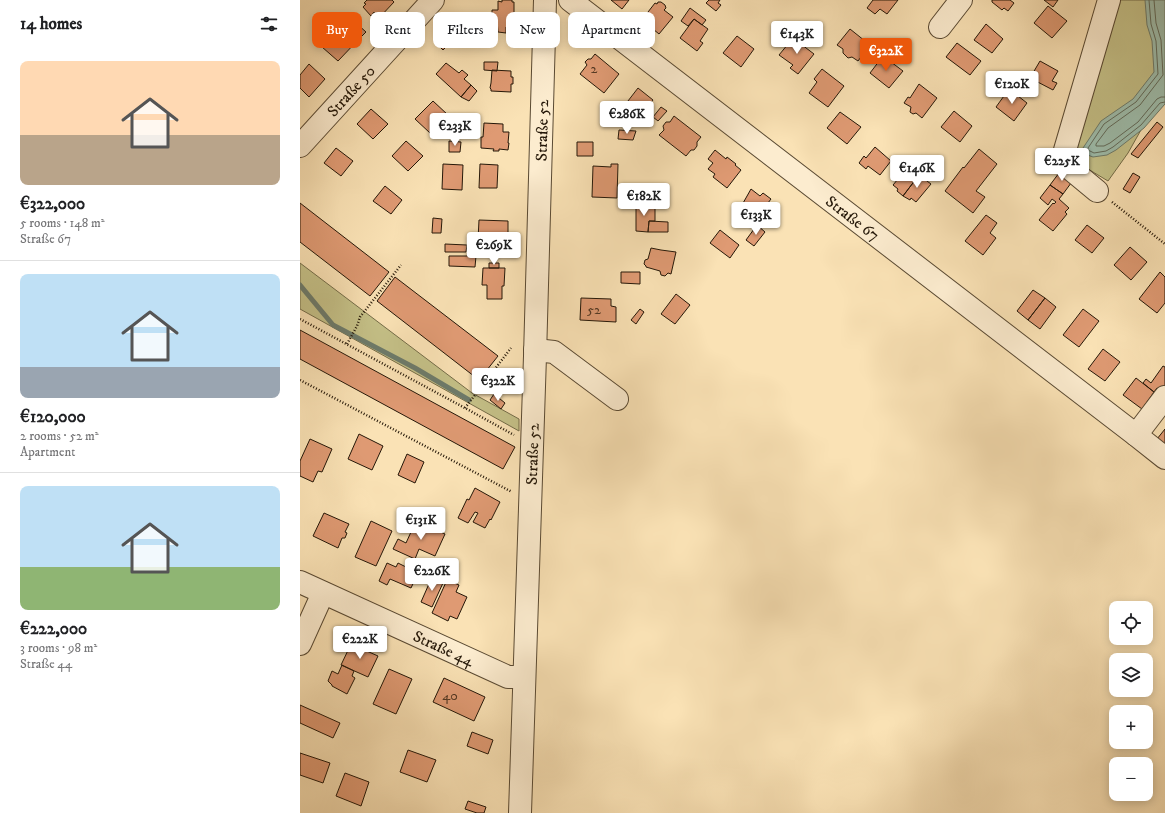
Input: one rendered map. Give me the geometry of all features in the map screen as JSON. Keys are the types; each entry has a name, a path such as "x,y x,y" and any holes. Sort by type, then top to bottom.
{"street":[{"name":"Straße 50","path":"300,146 433,0"},
{"name":"Straße 52","path":"520,813 545,0"},
{"name":"Straße 67","path":"570,0 1165,458"},
{"path":"940,27 961,0"},
{"path":"1097,191 1068,167 1065,159 1065,150 1109,0"},
{"path":"535,350 554,352 617,399"},
{"path":"1136,435 1165,397"},
{"name":"Straße 44","path":"300,582 508,677 523,677"},
{"path":"300,644 323,593"}],"path":[{"path":"1097,191 1165,244"},
{"path":"347,344 357,326 360,317 401,265"},
{"path":"300,319 514,435 532,439"},
{"path":"466,408 510,348"},
{"path":"300,380 530,501"}],"shaded area":[{"path":"1114,0 1165,0 1165,104 1146,121 1128,153 1108,181 1078,163 1073,149"},
{"path":"300,263 472,393 519,419 519,431 300,309"}],"water":[{"path":"1145,0 1165,0 1165,104 1144,128 1116,150 1107,155 1093,157 1085,154 1083,148 1101,121 1133,99 1154,72 1152,41 1147,25"}],"building":[{"path":"367,0 392,0 394,2 385,12 370,12 370,15 363,7 366,4 364,3"},
{"path":"502,0 512,0 512,2 514,2 514,12 506,12 506,33 498,32 498,12 492,12 492,10 498,10 498,1 502,2"},
{"path":"611,0 629,0 622,9"},
{"path":"709,0 720,0 718,3 721,5 716,11 706,3"},
{"path":"873,0 898,0 887,14 880,9 875,14 867,8"},
{"path":"992,0 1010,0 1014,3 1008,11 1004,8 1002,10 992,2"},
{"path":"1044,0 1058,0 1053,7"},
{"path":"658,2 661,2 665,5 666,8 664,10 673,17 659,34 655,31 655,12 648,12 655,3 657,4"},
{"path":"1048,6 1067,21 1052,38 1034,23"},
{"path":"690,8 706,20 702,25 694,19 688,26 681,21"},
{"path":"694,19 708,29 700,41 703,43 697,51 680,38"},
{"path":"986,24 1003,39 992,53 974,40"},
{"path":"362,28 366,32 362,36"},
{"path":"850,29 870,45 858,61 852,57 848,58 843,53 843,49 837,45"},
{"path":"737,36 754,49 741,67 723,53"},
{"path":"793,38 814,54 798,74 790,68 793,65 779,55"},
{"path":"957,43 981,61 970,75 946,57"},
{"path":"323,48 350,48 338,61"},
{"path":"595,54 619,74 604,93 580,74 587,65 585,62 588,59 591,59"},
{"path":"883,56 903,71 889,88 870,73"},
{"path":"1040,61 1058,71 1052,81 1057,83 1053,90 1030,78"},
{"path":"484,62 498,62 497,71 484,70"},
{"path":"446,63 459,73 462,70 468,75 464,79 471,85 461,97 436,74"},
{"path":"309,64 325,79 309,97 300,88 300,75"},
{"path":"822,69 844,86 828,107 809,93 817,82 814,79"},
{"path":"492,70 511,71 513,84 511,84 511,92 491,91"},
{"path":"919,84 937,98 922,118 916,113 913,114 910,112 911,107 904,103 908,97 910,98"},
{"path":"471,85 477,91 469,101 461,97"},
{"path":"638,88 653,100 636,121 621,110"},
{"path":"1009,89 1027,103 1014,121 996,107"},
{"path":"433,101 448,115 430,133 415,119"},
{"path":"661,107 667,111 658,121 653,117"},
{"path":"371,109 388,124 373,139 357,124"},
{"path":"954,111 972,126 960,142 941,127"},
{"path":"840,112 861,127 847,144 827,128"},
{"path":"674,116 701,137 694,150 691,150 686,156 659,135 664,130 663,126 666,122 670,122"},
{"path":"1157,122 1163,127 1138,158 1131,154"},
{"path":"484,123 503,124 503,132 509,132 508,150 499,149 499,151 493,151 494,149 481,148 481,137 483,137"},
{"path":"619,130 636,131 633,140 618,139"},
{"path":"406,141 423,156 408,171 392,156"},
{"path":"449,141 461,142 460,152 449,152"},
{"path":"577,142 593,142 593,156 577,156"},
{"path":"875,147 891,161 880,175 868,166 866,169 859,163 864,156 866,158"},
{"path":"336,148 353,161 341,176 324,163"},
{"path":"979,149 997,164 976,191 985,197 973,213 945,191"},
{"path":"715,150 726,159 727,157 741,170 727,188 713,177 715,174 708,169 713,163 708,159"},
{"path":"443,164 463,165 462,190 442,189"},
{"path":"480,164 498,165 497,188 479,188"},
{"path":"611,164 618,164 617,198 592,197 593,166 611,167"},
{"path":"908,167 919,175 903,196 893,185"},
{"path":"1062,169 1074,179 1063,194 1050,185"},
{"path":"1133,173 1140,177 1130,193 1123,189"},
{"path":"919,175 931,184 916,202 911,198 910,200 903,196"},
{"path":"1050,185 1063,194 1059,199 1069,208 1065,212 1067,214 1053,231 1039,220 1053,203 1054,204 1056,202 1052,199 1048,205 1040,198"},
{"path":"385,186 402,200 391,214 373,201"},
{"path":"619,186 629,186 629,197 619,197"},
{"path":"751,189 760,196 763,193 771,199 752,224 738,212"},
{"path":"300,203 389,272 370,296 300,242"},
{"path":"636,205 655,206 655,221 649,221 648,232 636,231"},
{"path":"986,215 997,223 990,233 996,238 983,255 965,241"},
{"path":"433,218 442,219 441,233 432,233"},
{"path":"479,220 508,221 508,240 503,240 503,247 491,246 491,240 478,240"},
{"path":"649,221 668,222 668,232 648,232"},
{"path":"757,225 765,232 754,246 746,240"},
{"path":"1087,225 1104,238 1092,253 1075,240"},
{"path":"720,230 739,245 730,258 710,243"},
{"path":"445,244 467,245 466,252 445,252"},
{"path":"1130,247 1147,262 1131,280 1114,265"},
{"path":"651,248 676,252 671,274 668,273 665,276 661,275 660,271 646,267 644,264 645,260 648,259"},
{"path":"449,256 476,256 475,267 449,266"},
{"path":"489,263 499,263 499,268 489,268"},
{"path":"483,268 505,268 504,286 502,286 502,299 487,299 487,285 482,285"},
{"path":"621,272 640,272 640,284 621,283"},
{"path":"1160,272 1165,277 1165,303 1157,313 1139,299"},
{"path":"395,277 498,356 479,380 377,301"},
{"path":"1033,290 1045,298 1028,320 1017,311"},
{"path":"676,294 690,305 675,324 661,314"},
{"path":"581,298 611,299 611,306 616,307 616,322 580,320"},
{"path":"1045,298 1056,307 1040,329 1028,320"},
{"path":"640,309 644,312 636,324 631,320"},
{"path":"1083,309 1099,321 1079,347 1063,335"},
{"path":"300,330 515,447 503,469 300,359"},
{"path":"1103,349 1120,362 1105,381 1088,369"},
{"path":"1163,366 1165,367 1165,389 1163,392 1157,388 1154,392 1143,383 1146,379 1151,383"},
{"path":"1136,378 1154,392 1142,409 1123,395"},
{"path":"494,394 505,403 501,409 490,400"},
{"path":"1165,429 1165,446 1157,439"},
{"path":"359,434 383,446 372,470 348,459"},
{"path":"310,439 332,449 322,472 318,471 313,482 300,476 300,461"},
{"path":"407,454 424,462 415,483 398,475"},
{"path":"475,488 500,502 485,528 473,522 478,513 475,512 468,523 458,518 467,499 469,500"},
{"path":"324,513 349,524 345,532 347,533 345,538 342,538 338,548 313,536"},
{"path":"371,521 392,531 376,566 355,557"},
{"path":"416,521 445,534 435,556 419,549 415,559 393,549 398,539 406,543"},
{"path":"387,563 396,567 398,563 418,573 411,588 390,579 387,585 379,581"},
{"path":"432,577 443,583 432,607 421,602"},
{"path":"447,580 459,585 456,592 467,597 457,619 450,616 448,621 432,613"},
{"path":"351,644 378,656 368,677 341,665"},
{"path":"342,665 354,671 352,676 355,678 347,694 332,686 328,681 332,671 338,674"},
{"path":"389,669 412,679 396,714 373,704"},
{"path":"444,678 485,697 474,721 433,702"},
{"path":"300,705 340,723 333,738 300,723"},
{"path":"472,732 493,740 488,754 467,746"},
{"path":"408,750 436,760 427,782 400,772"},
{"path":"300,753 330,763 323,783 300,775"},
{"path":"345,773 369,782 361,806 336,796"},
{"path":"468,801 486,807 484,813 477,813 465,809"}],"waterway":[{"path":"300,285 333,325 415,368 469,400"}]}
